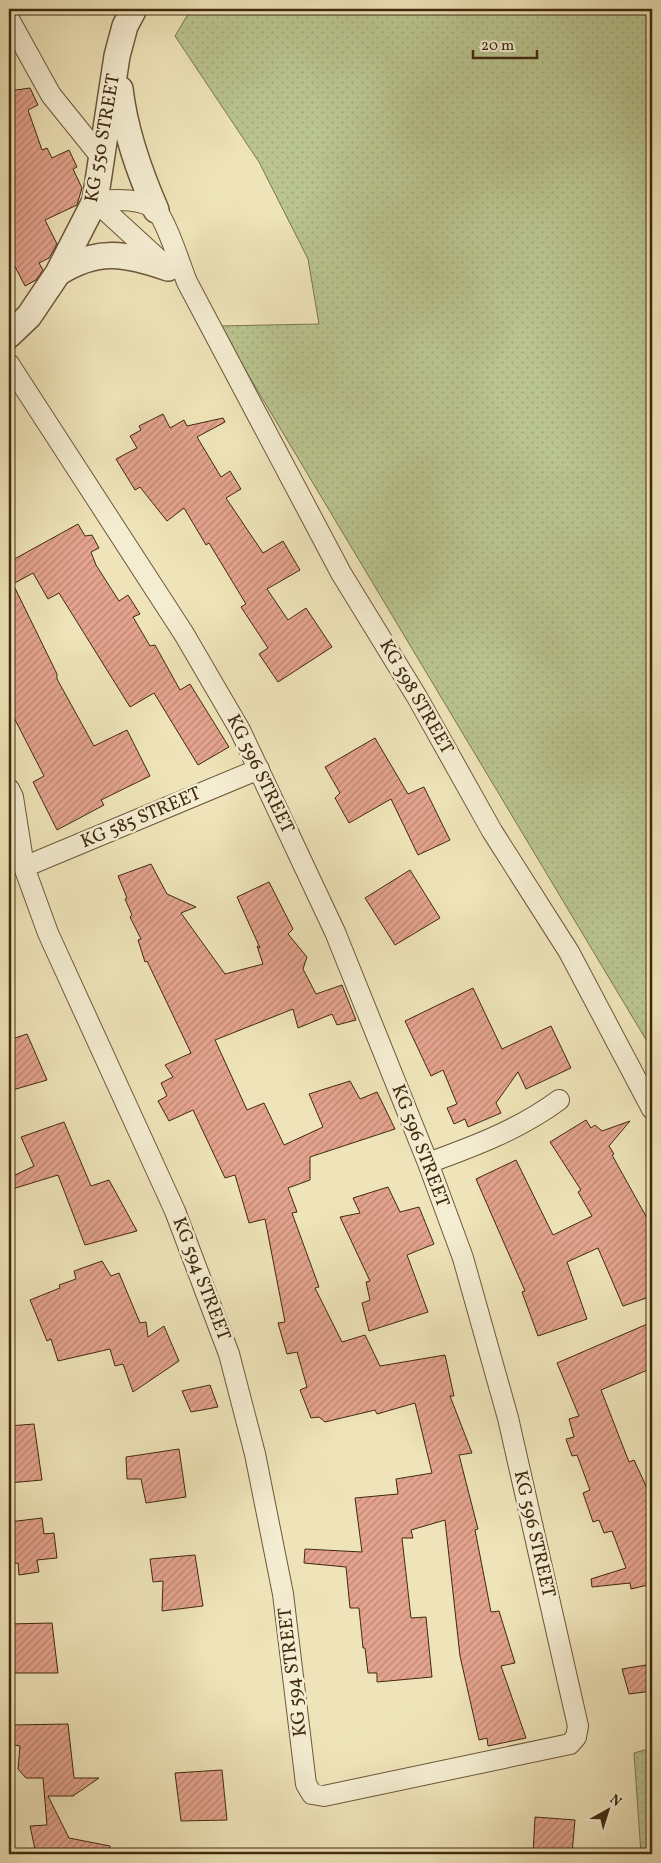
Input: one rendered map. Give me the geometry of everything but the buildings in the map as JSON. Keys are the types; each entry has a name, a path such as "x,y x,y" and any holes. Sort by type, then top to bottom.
{"street":[{"name":"KG 550 STREET","path":"9,335 29,316 58,272 95,201 117,56 126,26 134,9"},
{"path":"9,19 51,95 101,157"},
{"path":"117,56 124,121 140,174 156,210"},
{"path":"95,201 120,200 142,204 156,210"},
{"name":"KG 598 STREET","path":"95,201 177,275 341,573 417,697 492,831 569,952 652,1109"},
{"name":"KG 598 STREET","path":"156,210 172,242 177,275"},
{"path":"58,272 77,261 105,254 128,256 177,275"},
{"name":"KG 596 STREET","path":"9,364 184,634 240,730 335,932 428,1163 463,1258 508,1418 578,1726 576,1736 570,1744 324,1796 312,1794"},
{"name":"KG 585 STREET","path":"24,867 258,769"},
{"name":"KG 594 STREET","path":"9,789 13,797 24,867 48,933 175,1211 229,1354 255,1454 283,1594 306,1784 312,1794"},
{"path":"428,1163 473,1147 535,1118 559,1100"}],"green space":[{"path":"191,9 652,9 652,1042 648,1043 219,326 319,324 308,259 259,162 175,36"},
{"path":"652,1748 652,1854 641,1854 634,1753"}]}
